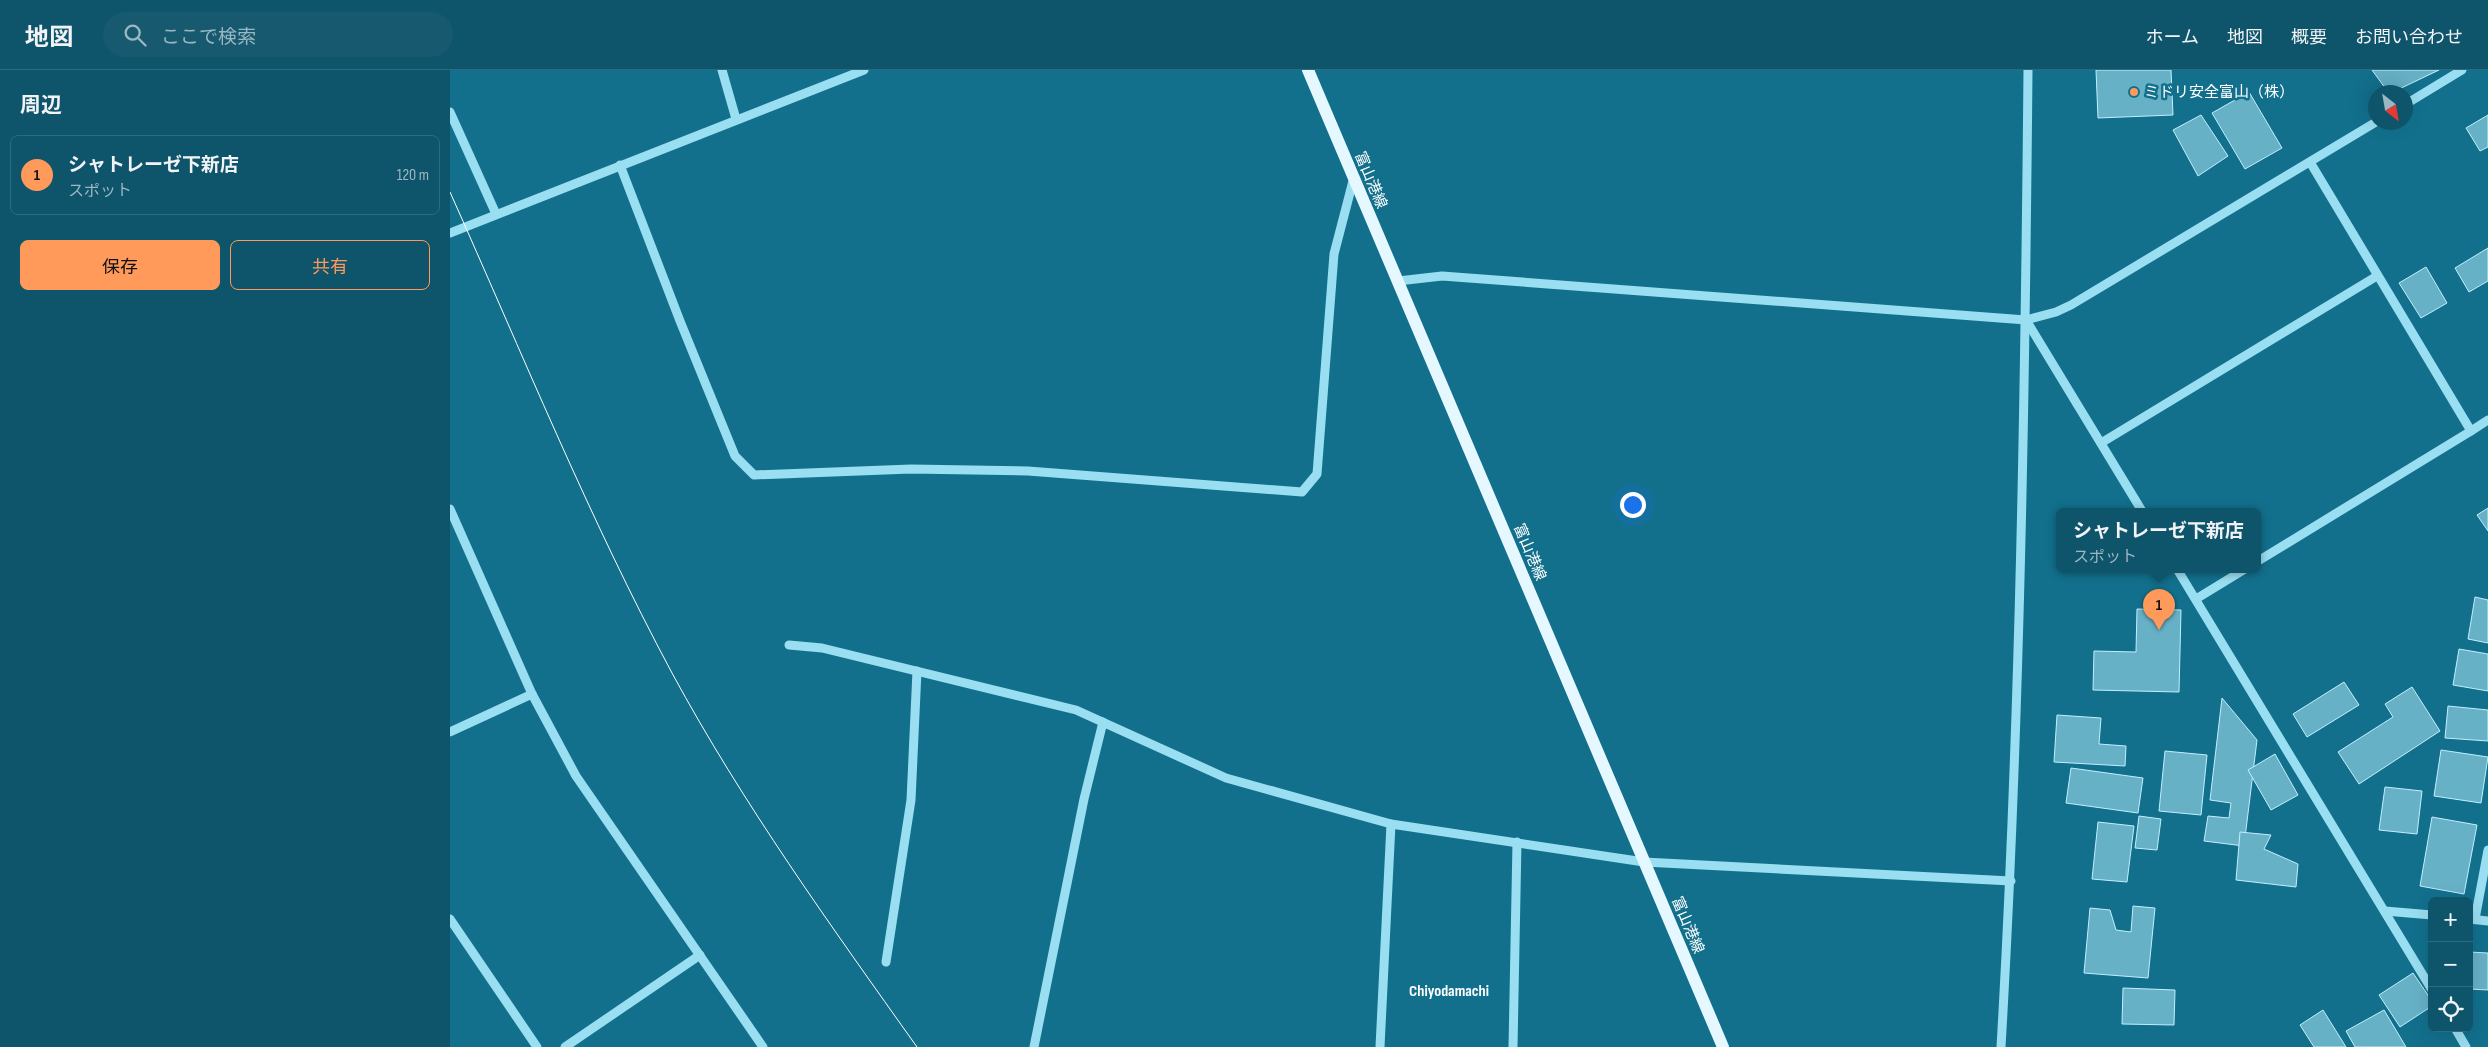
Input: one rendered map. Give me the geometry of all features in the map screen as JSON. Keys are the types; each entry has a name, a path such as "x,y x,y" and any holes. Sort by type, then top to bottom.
{"main road":[{"name":"富山港線","path":"1308,70 1353,181 1398,281 1723,1047"}],"street":[{"path":"722,70 736,119"},
{"path":"450,233 864,70"},
{"path":"2001,1047 2011,881 2026,320 2028,70"},
{"path":"2413,100 2462,70"},
{"path":"450,112 496,214"},
{"path":"1398,281 1442,276 2026,320 2056,312 2071,305 2368,127"},
{"path":"2310,162 2470,430"},
{"path":"620,165 680,321 735,456 754,475 911,469 1028,471 1302,492 1316,474 1334,254 1353,181"},
{"path":"2101,443 2378,276"},
{"path":"2026,320 2140,508"},
{"path":"2261,559 2488,420"},
{"path":"450,509 532,694 576,776 763,1047"},
{"path":"2180,573 2430,987"},
{"path":"2196,599 2238,573"},
{"path":"789,644 822,648 1076,710 1226,778 1391,824 1644,862 2011,881"},
{"path":"886,962 911,800 917,671"},
{"path":"450,732 532,694"},
{"path":"1034,1047 1084,799 1103,722"},
{"path":"1380,1047 1391,824"},
{"path":"1513,1047 1517,842"},
{"path":"2473,915 2488,850"},
{"path":"2385,911 2428,915"},
{"path":"450,919 537,1047"},
{"path":"2473,919 2488,921"},
{"path":"564,1047 700,955"},
{"path":"2457,1032 2466,1047"}],"building":[{"name":"ミドリ安全富山（株）","path":"2096,70 2171,70 2173,115 2098,118"},
{"path":"2372,70 2439,70 2408,85 2383,85"},
{"path":"2249,92 2282,148 2245,169 2212,113"},
{"path":"2201,115 2228,156 2198,176 2173,130"},
{"path":"2488,115 2488,147 2480,151 2466,128"},
{"path":"2488,248 2488,281 2469,292 2455,268"},
{"path":"2426,267 2447,303 2421,318 2399,283"},
{"path":"2488,508 2488,531 2477,515"},
{"path":"2475,597 2488,600 2488,643 2468,639"},
{"path":"2137,609 2181,610 2179,692 2093,690 2094,651 2136,652"},
{"path":"2459,649 2488,654 2488,691 2453,685"},
{"path":"2344,682 2359,705 2307,737 2293,714"},
{"path":"2412,687 2440,731 2359,784 2338,752 2393,717 2385,704"},
{"path":"2222,698 2257,740 2244,846 2204,841 2208,816 2229,818 2231,803 2210,800"},
{"path":"2448,706 2488,710 2488,741 2445,738"},
{"path":"2057,715 2101,718 2099,744 2126,746 2125,766 2054,762"},
{"path":"2441,750 2488,757 2481,803 2434,796"},
{"path":"2165,751 2207,755 2201,815 2159,811"},
{"path":"2275,754 2298,795 2271,810 2248,770"},
{"path":"2071,768 2143,778 2138,813 2066,803"},
{"path":"2385,787 2422,791 2417,834 2379,830"},
{"path":"2139,816 2161,819 2157,850 2135,848"},
{"path":"2432,817 2477,825 2464,894 2420,886"},
{"path":"2098,822 2134,826 2127,882 2092,879"},
{"path":"2240,832 2271,835 2264,849 2298,864 2296,887 2236,880"},
{"path":"2133,906 2155,908 2148,978 2084,973 2090,908 2110,910 2116,930 2131,932"},
{"path":"2473,952 2488,953 2488,990 2473,989"},
{"path":"2413,973 2428,995 2428,1009 2400,1027 2379,995"},
{"path":"2123,988 2175,990 2174,1025 2122,1024"},
{"path":"2323,1010 2346,1047 2314,1047 2300,1025"},
{"path":"2384,1010 2406,1047 2355,1047 2346,1031"}],"tram line":[{"path":"450,192 584,495 672,673 699,722 758,817 820,910 917,1047"}],"place":[{"name":"ミドリ安全富山（株）","path":"2134,92"},
{"name":"シャトレーゼ下新店","path":"2159,630"}],"district":[{"name":"Chiyodamachi","path":"1449,990"}]}
